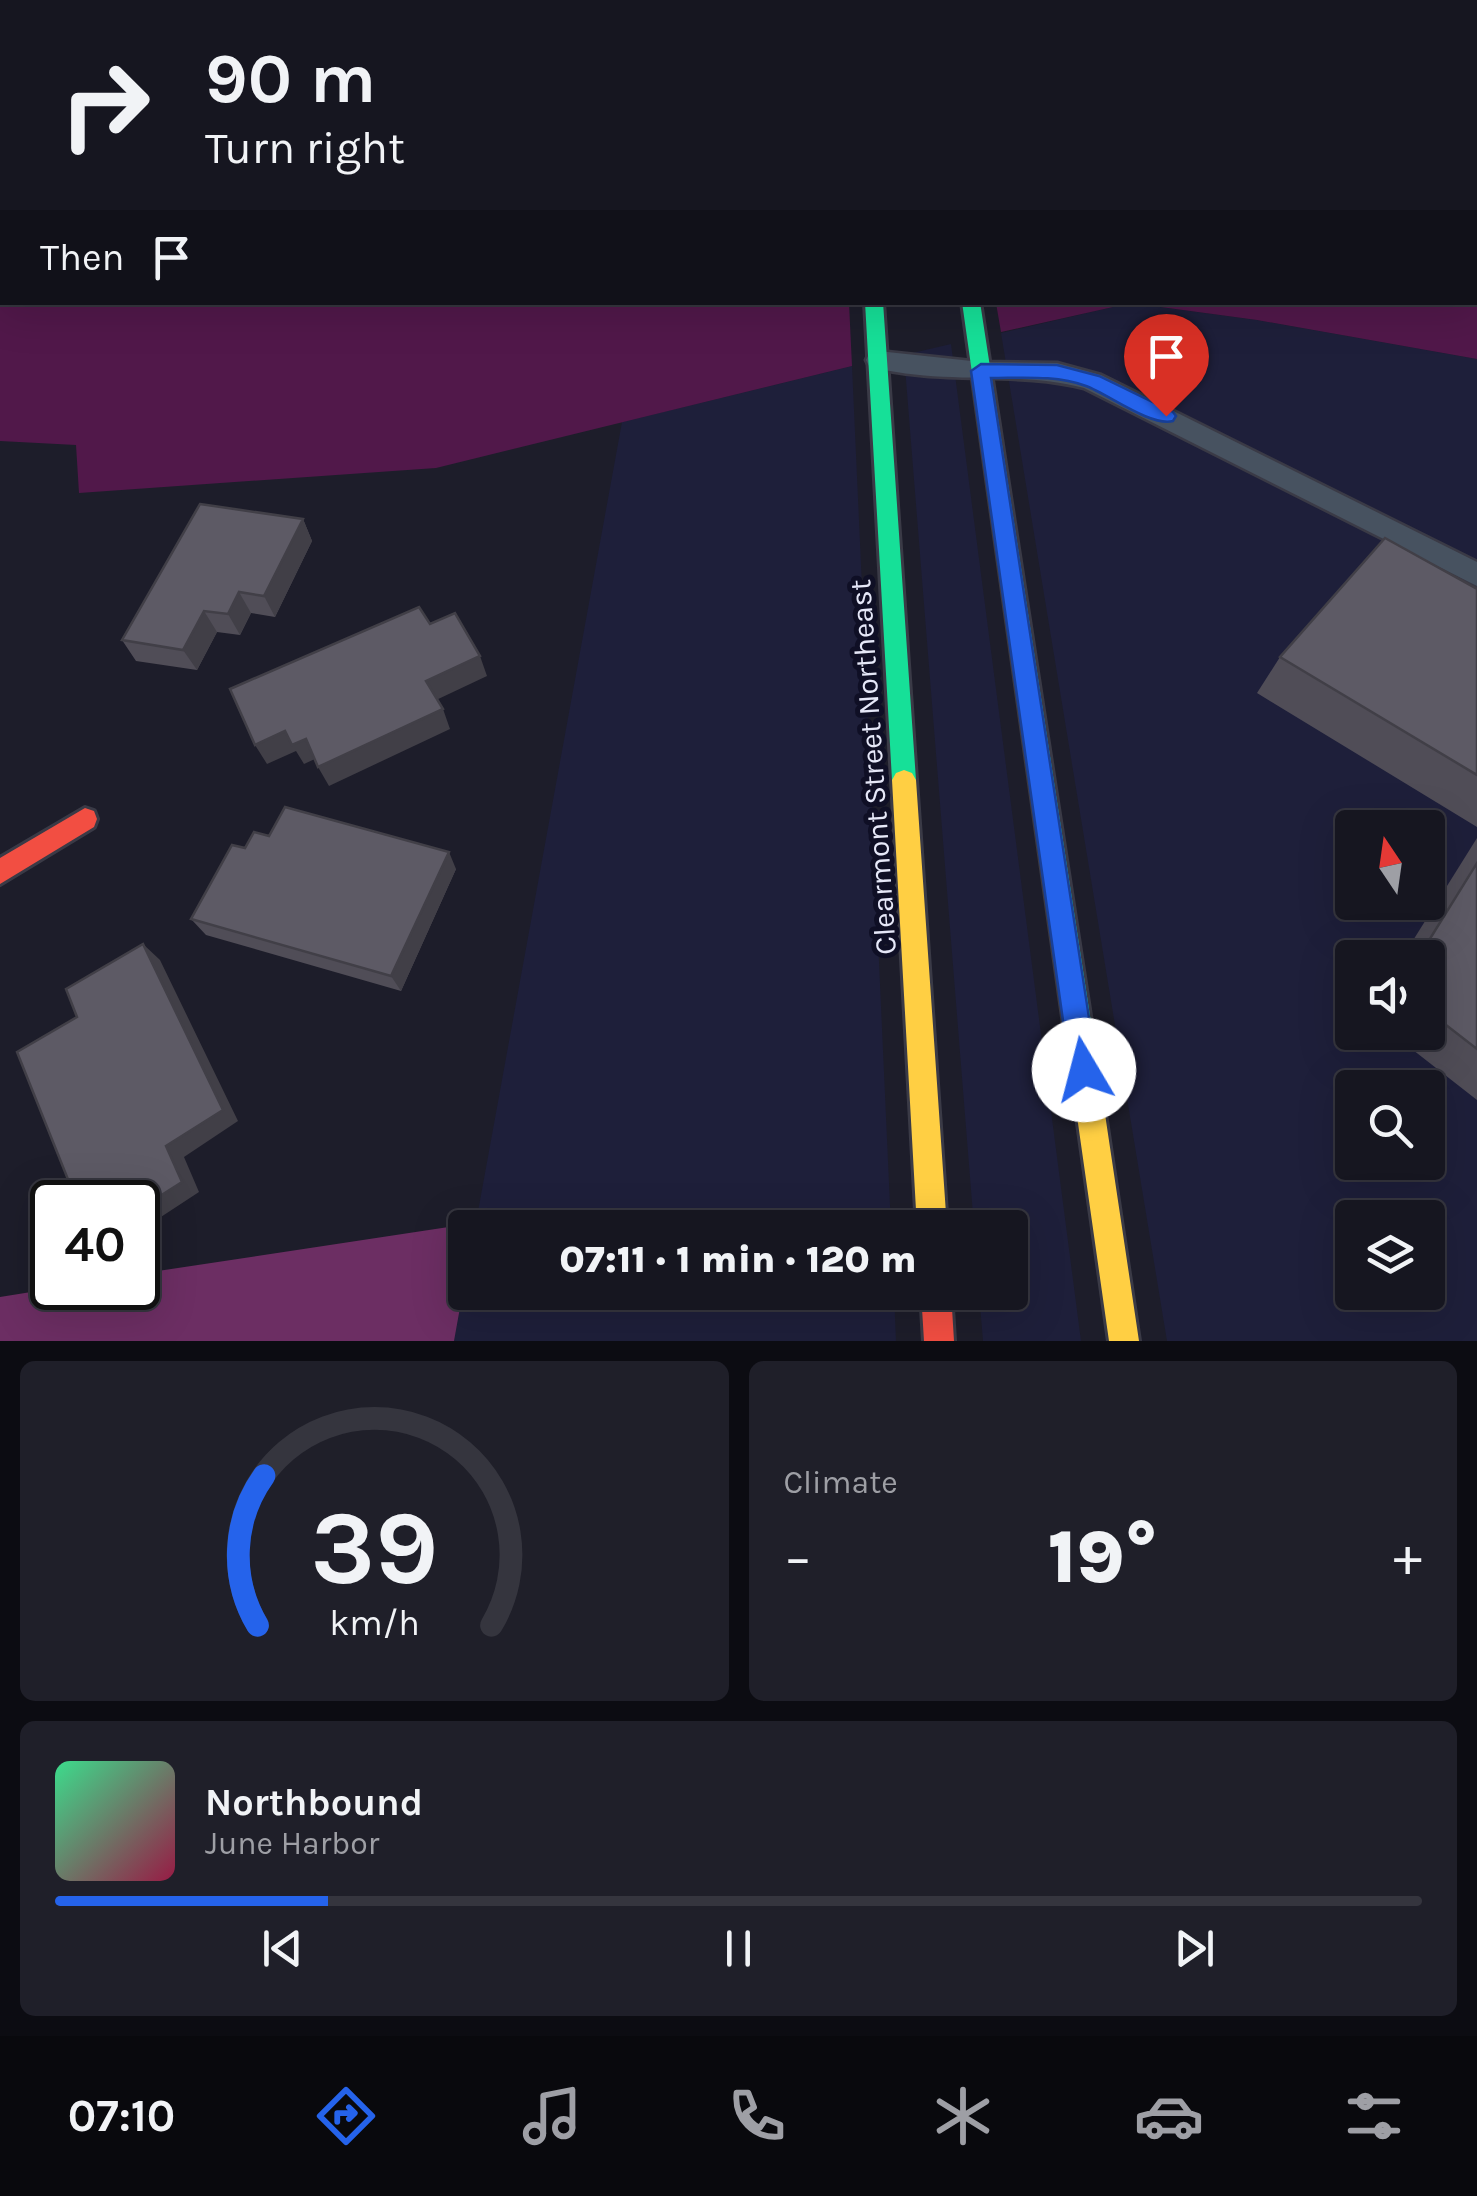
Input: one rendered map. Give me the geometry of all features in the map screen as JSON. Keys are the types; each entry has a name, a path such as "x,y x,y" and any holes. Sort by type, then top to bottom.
{"street":[{"name":"Clearmont Street Northeast","path":"874,305 931,1210"},
{"path":"971,305 1124,1341"},
{"path":"0,872 86,820"},
{"path":"937,1310 939,1341"}],"lane":[{"path":"878,360 981,371 1057,372 1092,381 1477,575"}],"shaded area":[{"path":"0,305 849,305 852,366 436,468 79,493 76,445 0,441"},
{"path":"996,305 1122,305 1001,332"},
{"path":"1121,305 1145,305 1257,320 1477,359 1477,1341 1167,1341 1001,333"},
{"path":"1146,305 1477,305 1477,359 1257,320"},
{"path":"951,344 1081,1341 983,1341 980,1310 1028,1310 1028,1210 973,1210 904,355"},
{"path":"852,366 890,1210 478,1210 622,422"},
{"path":"448,1227 448,1310 460,1310 454,1341 0,1341 0,1297 30,1292 30,1310 160,1310 160,1271"},
{"path":"460,1310 895,1310 896,1341 454,1341"}],"building":[{"path":"200,504 303,519 264,596 239,592 228,614 204,611 183,650 122,640"},
{"path":"1385,538 1477,589 1477,775 1280,657"},
{"path":"419,607 430,624 455,613 480,656 426,681 443,709 318,767 306,739 292,745 285,731 255,745 230,689"},
{"path":"285,807 449,852 391,976 191,919 232,845 245,848 254,832 269,836"},
{"path":"1477,863 1477,1049 1445,1024 1445,940 1429,940"},
{"path":"143,944 223,1110 166,1146 182,1182 160,1196 160,1180 68,1180 17,1052 77,1017 66,989"}],"traffic: fast":[{"path":"874,305 904,780"},
{"path":"971,305 1085,1074"}],"traffic: slow":[{"path":"904,780 931,1210"},
{"path":"1085,1074 1124,1341"}],"traffic: jam":[{"path":"0,872 85,819"},
{"path":"937,1310 939,1341"}],"route":[{"path":"1084,1070 981,371 1057,372 1092,381 1166,416"}]}
